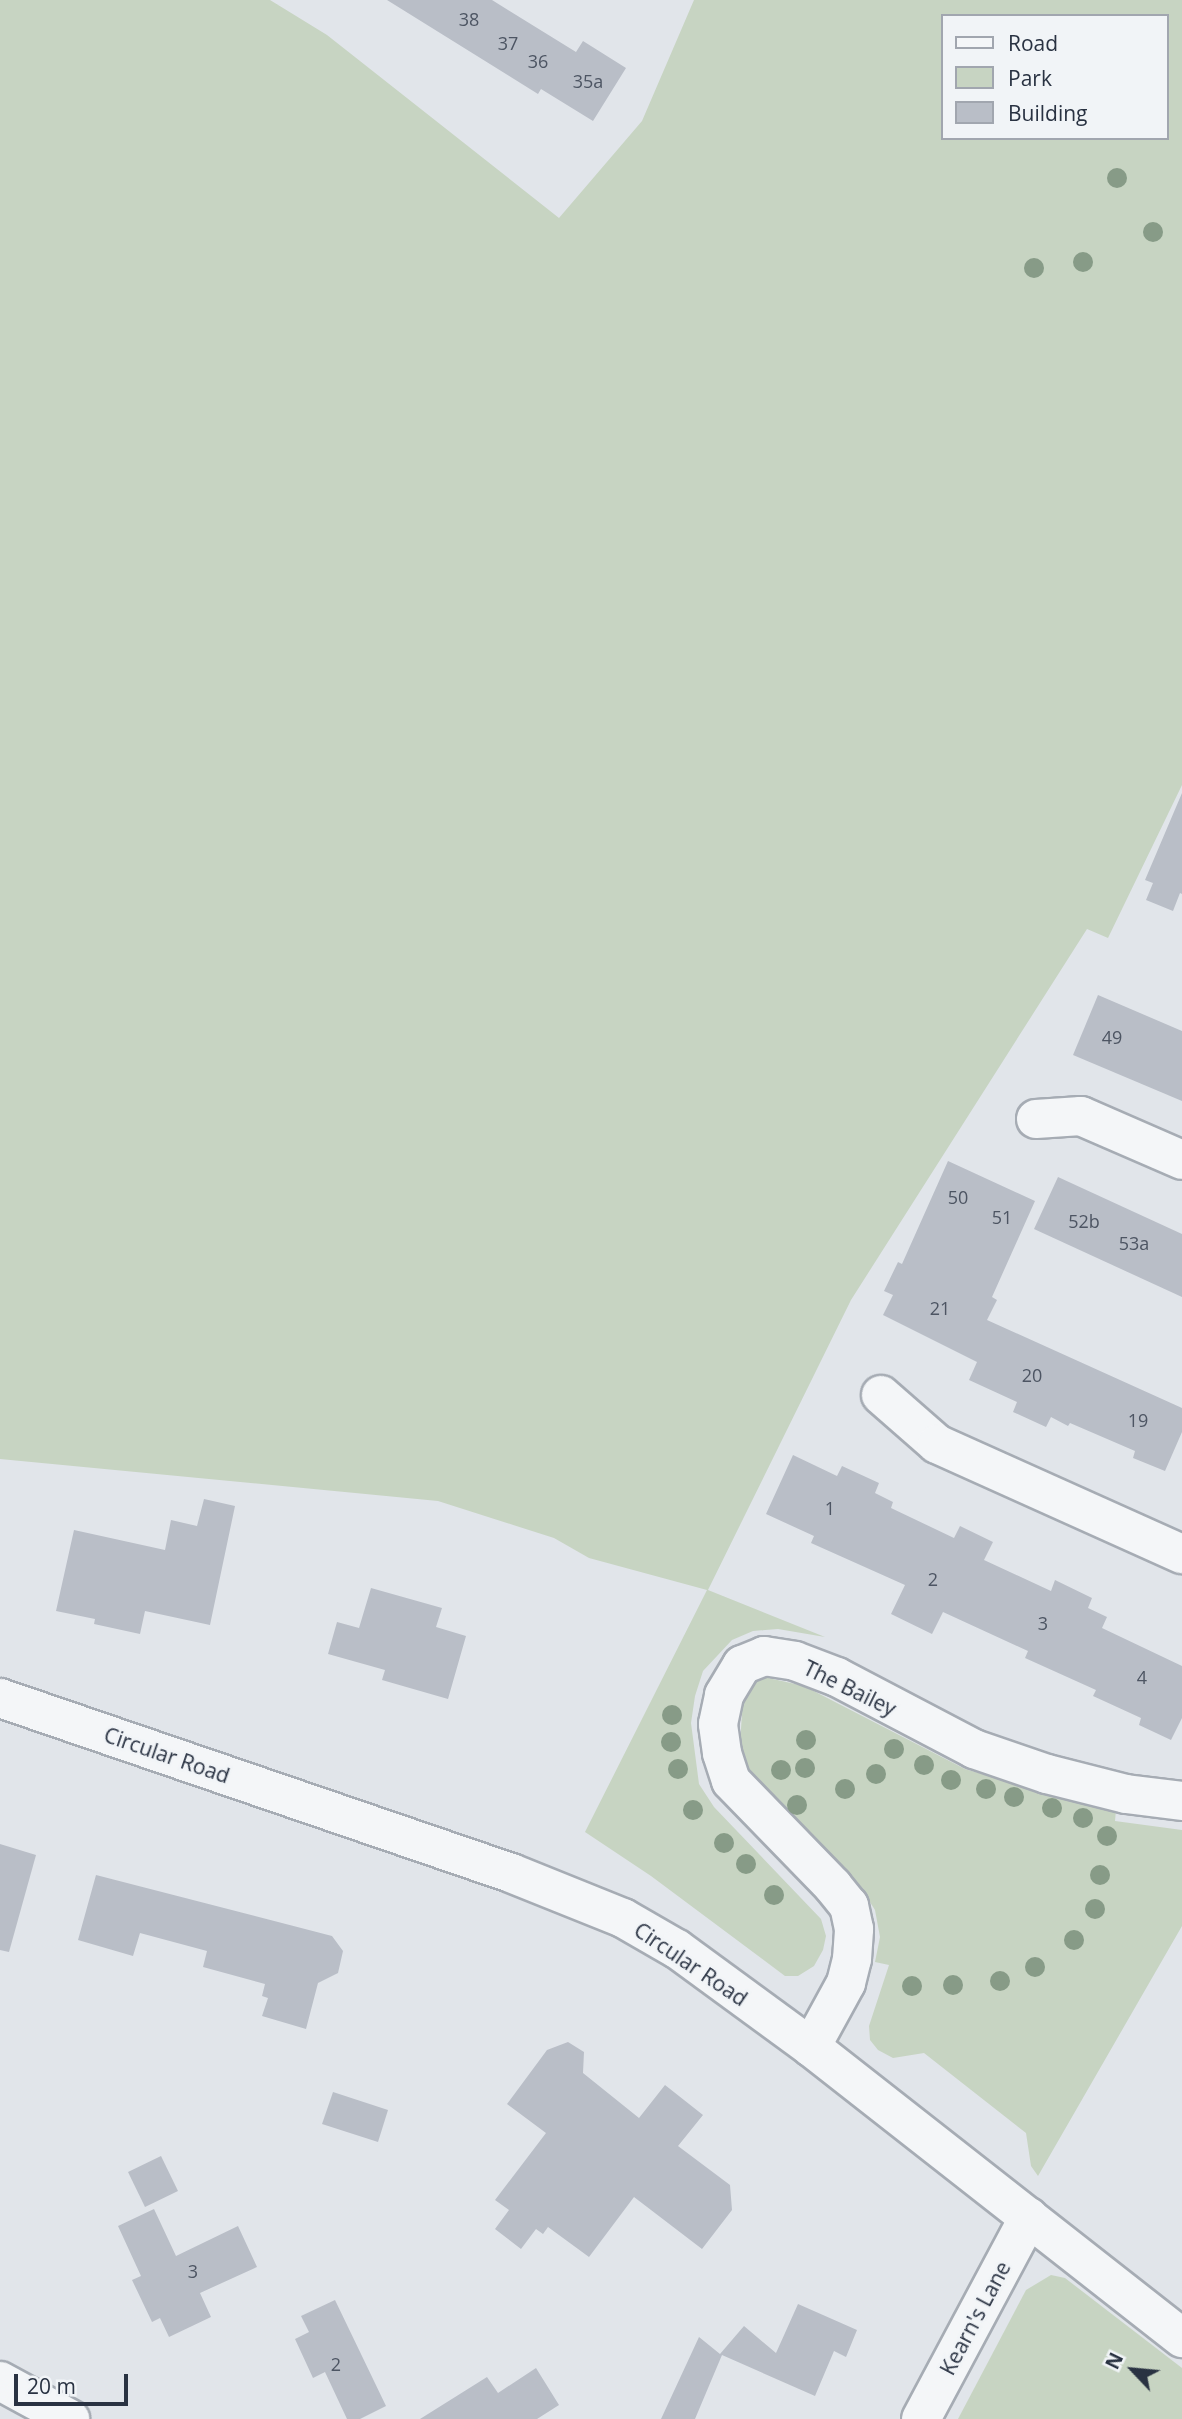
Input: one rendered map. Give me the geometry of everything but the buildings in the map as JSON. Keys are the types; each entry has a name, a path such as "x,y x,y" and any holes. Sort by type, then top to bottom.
{"street":[{"path":"1036,1119 1081,1116 1182,1160"},
{"path":"881,1395 937,1444 1182,1554"},
{"name":"The Bailey","path":"811,2047 846,1983 852,1959 854,1929 849,1906 833,1886 732,1781 722,1753 718,1724 724,1695 742,1665 764,1656 795,1661 837,1677 974,1749 1046,1774 1126,1794 1182,1801"},
{"name":"Circular Road","path":"0,1698 570,1895 622,1918 677,1949 811,2047 1182,2338"},
{"name":"Kearn's Lane","path":"921,2419 1029,2217"},
{"path":"0,2381 70,2419"}],"green space":[{"path":"0,0 270,0 327,35 559,218 642,121 694,0 1182,0 1182,785 1108,938 1087,929 851,1300 708,1590 825,1637 778,1629 753,1631 732,1640 703,1671 695,1696 691,1723 699,1784 714,1807 821,1919 826,1936 823,1950 814,1966 798,1976 785,1976 651,1876 585,1832 707,1590 589,1558 554,1538 438,1501 0,1459"},
{"path":"764,1677 804,1686 965,1769 1070,1800 1116,1810 1115,1821 1182,1830 1182,1926 1038,2176 1031,2166 1026,2133 924,2053 893,2058 878,2050 870,2040 869,2026 889,1965 875,1962 880,1937 875,1910 861,1888 750,1775 739,1758 743,1699 753,1682"},
{"path":"1051,2275 1065,2278 1182,2368 1182,2419 958,2419 1026,2290"}]}
